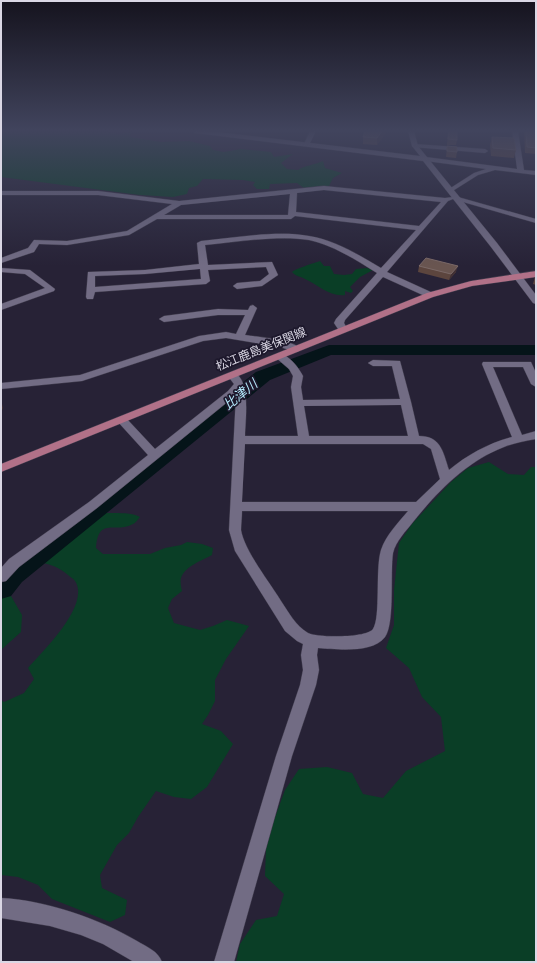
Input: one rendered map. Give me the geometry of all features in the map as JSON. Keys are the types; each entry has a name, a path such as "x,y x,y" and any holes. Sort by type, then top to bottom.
{"main road":[{"name":"松江鹿島美保関線","path":"1,468 122,420 238,386 279,356 430,295 471,284 536,274"}],"street":[{"path":"440,176 536,301"},
{"path":"343,330 339,323 341,319 446,200 455,195 474,176"},
{"path":"1,193 98,193 179,203 294,191 331,189 446,200"},
{"path":"294,191 290,224 300,236 324,242 353,255 382,273 430,295"},
{"path":"455,195 536,221"},
{"path":"1,261 31,250 37,242 67,243 128,233 179,203"},
{"path":"157,217 290,224 422,228"},
{"path":"237,286 262,283 274,275 269,264 204,267 90,274 90,294 206,281 204,267 201,243 290,224"},
{"path":"1,270 26,272 51,289 5,305 1,298"},
{"path":"164,320 202,313 251,311 239,337"},
{"path":"1,386 70,380 147,358 202,338 218,335 282,344 296,349"},
{"path":"279,356 291,365 298,376 296,387 304,440"},
{"path":"373,363 396,363 414,440"},
{"path":"518,439 487,364 527,364 536,384"},
{"path":"238,386 239,440 235,530 240,547 290,627 311,642 354,643 370,639 379,633 383,620 384,575 387,551 392,540 419,506 466,462 500,444 536,435"},
{"path":"1,577 14,564 155,456 232,393 238,386"},
{"path":"298,403 406,402"},
{"path":"122,420 155,456"},
{"path":"239,440 424,440 436,447 446,480"},
{"path":"236,507 419,506"},
{"path":"224,962 284,756 308,685 311,670 309,655 311,642"},
{"path":"1,908 52,916 89,926 131,947 152,962"}],"green space":[{"path":"337,176 333,178 329,186 304,188 297,183 270,184 269,189 257,189 253,185 255,182 243,180 203,179 197,186 189,188 187,194 173,197 140,195 1,177"},
{"path":"320,261 324,266 330,266 334,274 352,274 356,269 367,268 373,270 360,277 350,287 353,291 351,293 345,291 345,295 334,294 295,275 292,272"},
{"path":"489,462 508,474 524,475 531,467 536,467 536,962 236,962 240,944 256,920 277,916 284,894 265,876 266,849 274,820 285,790 299,769 327,767 352,773 363,794 383,798 406,771 445,751 441,717 422,697 409,668 386,648 394,625 394,590 399,543 412,524 451,482 468,468"},
{"path":"104,513 137,515 140,517 136,522 127,527 109,528 100,532 97,538 96,548 103,554 150,554 187,542 202,544 213,548 212,555 190,567 183,574 181,578 182,591 172,599 168,608 174,623 200,630 227,620 249,626 226,659 215,680 215,701 202,724 221,731 233,744 207,787 191,799 174,797 156,791 129,833 117,845 100,875 102,888 127,900 125,915 110,922 52,899 38,885 18,877 1,875 1,700 4,702 24,693 34,679 28,668 63,628 71,615 78,591 74,580 65,572 54,566 38,562 98,515"},
{"path":"11,596 22,615 21,632 1,650 1,598"}],"building":[{"path":"426,258 458,266 451,274 419,266"}],"waterway":[{"name":"比津川","path":"2,589 13,575 263,376 329,350 536,350"}]}
